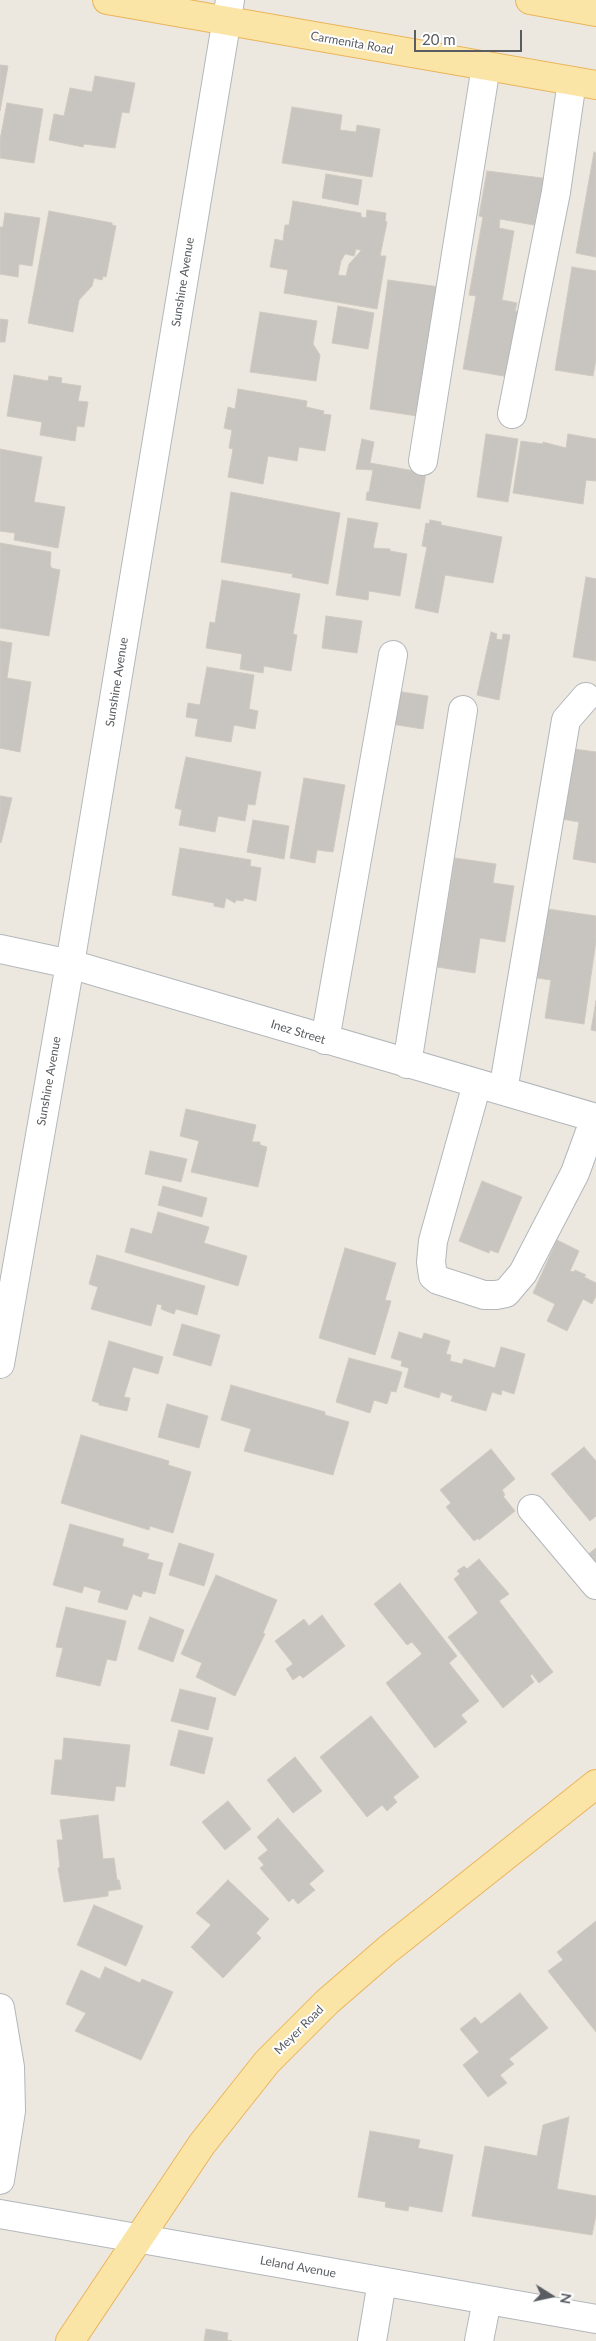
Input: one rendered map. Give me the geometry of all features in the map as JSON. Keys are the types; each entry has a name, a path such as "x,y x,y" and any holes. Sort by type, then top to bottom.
{"main road":[{"name":"Carmenita Road","path":"108,0 228,10 486,66 584,83"},
{"path":"530,0 596,12"},
{"name":"Meyer Road","path":"70,2341 202,2144 267,2062 327,2002 386,1950 596,1784"}],"street":[{"name":"Sunshine Avenue","path":"0,1364 70,964 228,10"},
{"path":"423,461 486,66"},
{"path":"512,414 556,192 584,83"},
{"path":"325,1040 393,655"},
{"path":"503,1091 566,720 586,698"},
{"path":"407,1064 463,710"},
{"name":"Inez Street","path":"0,949 70,964 596,1118"},
{"path":"477,1084 433,1241 431,1262 434,1276 438,1280 484,1295 496,1295 506,1292 523,1273 575,1173 596,1118"},
{"path":"532,1509 596,1585"},
{"path":"0,2008 10,2067 11,2094 11,2111 0,2180"},
{"name":"Leland Avenue","path":"0,2214 596,2319"},
{"path":"372,2341 382,2282"},
{"path":"479,2341 487,2300"}],"building":[{"path":"0,65 8,66 0,111"},
{"path":"95,76 135,83 129,113 122,112 115,148 84,144 83,147 49,140 54,114 64,116 70,88 92,92"},
{"path":"7,103 43,109 34,163 0,158 0,140"},
{"path":"292,107 342,115 340,130 356,132 357,125 380,129 372,177 282,163"},
{"path":"594,152 596,153 596,257 576,253"},
{"path":"487,171 550,179 543,215 536,214 534,225 500,219 499,228 514,231 502,300 517,303 515,311 524,312 509,377 463,369 476,296 469,295 483,217 479,216"},
{"path":"326,174 362,180 358,205 322,198"},
{"path":"293,201 361,213 361,217 366,218 367,210 386,213 385,221 387,222 380,256 386,256 377,309 284,293 288,270 270,267 275,239 283,241 285,225 289,225","holes":["356,249 361,250 349,264 346,276 338,275 341,261 345,254 354,256"]},
{"path":"49,211 112,223 112,225 116,226 106,277 103,276 102,280 94,278 92,286 79,300 73,332 28,323"},
{"path":"5,213 40,218 32,266 19,264 18,277 0,274 0,227 3,227"},
{"path":"572,267 596,271 596,359 593,376 555,370"},
{"path":"388,280 440,287 417,416 370,409"},
{"path":"338,306 374,313 368,349 332,343"},
{"path":"260,312 317,321 313,344 320,355 316,381 250,372"},
{"path":"0,319 8,320 5,342 0,342"},
{"path":"14,375 48,381 49,376 62,378 61,383 81,386 78,401 88,402 84,427 77,426 75,441 40,435 42,422 7,416"},
{"path":"238,389 307,401 306,407 324,411 323,414 331,415 325,451 299,447 297,461 268,456 263,484 228,477 233,449 229,448 232,430 224,428 228,407 235,409"},
{"path":"486,434 518,439 508,502 477,497"},
{"path":"568,434 596,439 596,481 586,480 583,504 513,493 521,441 543,444 543,442 566,448"},
{"path":"362,439 374,442 370,463 426,473 420,509 366,500 373,470 356,469"},
{"path":"0,449 42,457 34,502 65,507 58,548 14,540 15,533 0,531"},
{"path":"231,492 340,513 328,584 292,577 293,574 221,562"},
{"path":"348,518 378,523 373,548 390,549 390,551 407,554 400,596 369,591 368,600 336,595"},
{"path":"430,520 441,522 441,525 502,537 493,583 445,575 438,613 415,608 427,547 422,546 426,523 429,524"},
{"path":"0,543 51,552 51,568 60,570 49,636 0,628"},
{"path":"586,577 596,579 596,661 573,657"},
{"path":"222,580 300,594 293,634 297,635 291,671 264,666 263,673 240,669 242,654 206,648 210,622 215,623"},
{"path":"326,616 362,621 357,653 322,648"},
{"path":"491,632 497,634 496,639 502,640 503,634 510,635 499,700 477,695"},
{"path":"0,641 12,643 7,678 31,682 20,752 0,748"},
{"path":"207,667 254,675 249,709 258,711 255,729 234,725 231,742 195,736 198,719 186,717 188,703 200,705"},
{"path":"396,691 428,696 423,729 391,724"},
{"path":"574,749 596,752 596,863 573,859 579,822 562,819"},
{"path":"186,757 261,772 255,805 248,804 245,821 218,816 215,832 179,825 182,810 175,808"},
{"path":"304,778 345,785 333,852 317,850 315,863 290,858"},
{"path":"0,796 12,798 1,843 0,842"},
{"path":"253,820 289,826 284,859 247,852"},
{"path":"180,848 251,860 250,866 261,868 256,901 244,898 243,901 236,900 235,903 226,898 224,908 214,906 214,903 172,895"},
{"path":"455,858 496,864 493,883 514,886 505,942 480,938 475,973 437,967"},
{"path":"548,909 596,916 596,941 584,1024 545,1018 551,980 537,978"},
{"path":"596,1001 596,1031 591,1030"},
{"path":"186,1109 256,1125 252,1142 260,1142 260,1145 267,1147 258,1187 191,1172 199,1141 180,1136"},
{"path":"150,1151 187,1159 181,1182 145,1174"},
{"path":"482,1181 522,1197 498,1253 490,1250 489,1253 459,1241"},
{"path":"163,1186 207,1198 202,1217 158,1205"},
{"path":"158,1212 209,1227 204,1243 247,1256 238,1286 125,1252 131,1228 152,1234"},
{"path":"557,1240 579,1251 570,1271 574,1272 575,1270 586,1275 584,1277 596,1283 596,1296 592,1304 583,1299 567,1331 547,1321 555,1304 533,1293"},
{"path":"345,1248 396,1263 385,1300 391,1301 375,1355 319,1338"},
{"path":"97,1255 205,1286 197,1315 176,1309 174,1314 161,1309 162,1305 157,1304 151,1326 91,1309 98,1287 89,1284"},
{"path":"182,1324 220,1335 211,1366 173,1355"},
{"path":"399,1332 422,1339 424,1333 450,1341 446,1354 451,1355 450,1361 462,1364 464,1359 495,1368 501,1347 525,1354 514,1394 502,1390 501,1395 492,1392 486,1411 451,1401 453,1396 441,1392 439,1398 404,1387 409,1368 401,1366 402,1361 391,1358"},
{"path":"109,1341 163,1357 158,1374 133,1367 124,1397 130,1398 127,1411 99,1405 99,1403 92,1401"},
{"path":"349,1358 402,1372 396,1392 391,1391 387,1404 374,1400 370,1413 336,1402"},
{"path":"231,1385 325,1412 325,1415 349,1422 333,1475 244,1451 251,1429 221,1420"},
{"path":"167,1404 208,1416 199,1448 158,1437"},
{"path":"81,1435 169,1461 168,1465 191,1472 173,1533 150,1526 149,1530 61,1503"},
{"path":"584,1447 596,1461 596,1516 590,1521 551,1474"},
{"path":"491,1449 515,1479 502,1490 505,1495 503,1496 515,1511 479,1540 478,1538 474,1541 446,1507 451,1503 440,1490"},
{"path":"70,1524 124,1539 122,1546 149,1554 147,1559 163,1563 155,1594 143,1591 141,1597 133,1594 127,1610 98,1602 101,1591 84,1586 82,1593 53,1585"},
{"path":"179,1543 214,1554 204,1586 169,1575"},
{"path":"596,1548 596,1569 586,1556"},
{"path":"479,1559 509,1594 499,1601 553,1672 539,1683 532,1674 530,1676 534,1682 503,1708 448,1637 478,1613 454,1579 460,1574 457,1571 464,1566 467,1569"},
{"path":"216,1575 277,1600 263,1633 265,1634 235,1696 196,1677 202,1663 181,1654"},
{"path":"400,1583 457,1656 449,1663 479,1701 461,1715 467,1722 435,1748 386,1683 422,1654 412,1642 407,1645 374,1604"},
{"path":"66,1607 126,1621 116,1661 107,1659 100,1686 56,1676 63,1648 56,1647"},
{"path":"322,1615 345,1646 303,1678 300,1675 293,1680 286,1669 293,1664 275,1641 304,1619 309,1626"},
{"path":"150,1617 184,1630 173,1662 138,1649"},
{"path":"180,1689 216,1698 208,1730 171,1721"},
{"path":"371,1716 419,1777 393,1797 397,1802 387,1811 382,1805 367,1817 320,1757"},
{"path":"179,1730 213,1738 204,1774 170,1765"},
{"path":"64,1738 130,1745 125,1787 116,1786 114,1801 51,1794 55,1760 62,1760"},
{"path":"295,1757 322,1791 293,1813 267,1780"},
{"path":"228,1801 251,1829 225,1850 202,1822"},
{"path":"98,1815 103,1859 114,1858 117,1880 119,1880 121,1889 108,1891 108,1896 64,1902 58,1868 60,1867 57,1840 63,1840 60,1820"},
{"path":"278,1818 324,1871 309,1884 315,1890 298,1904 293,1898 289,1902 260,1868 264,1865 258,1858 268,1850 257,1837"},
{"path":"228,1880 269,1919 256,1933 261,1938 223,1978 191,1947 211,1925 196,1913"},
{"path":"94,1905 143,1926 126,1966 77,1945"},
{"path":"596,1921 596,2032 548,1971 563,1960 557,1952"},
{"path":"105,1967 140,1983 142,1979 173,1992 141,2060 75,2031 86,2013 66,2004 81,1970 100,1979"},
{"path":"520,1993 548,2028 509,2059 514,2064 500,2075 507,2083 488,2097 463,2065 479,2052 460,2029 475,2017 481,2024"},
{"path":"569,2117 557,2189 596,2196 596,2215 592,2235 472,2216 485,2146 537,2156 543,2125"},
{"path":"370,2131 420,2140 418,2148 453,2155 442,2212 409,2206 408,2211 385,2207 386,2202 358,2197"},
{"path":"206,2329 228,2333 227,2340 232,2341 204,2341"}]}
